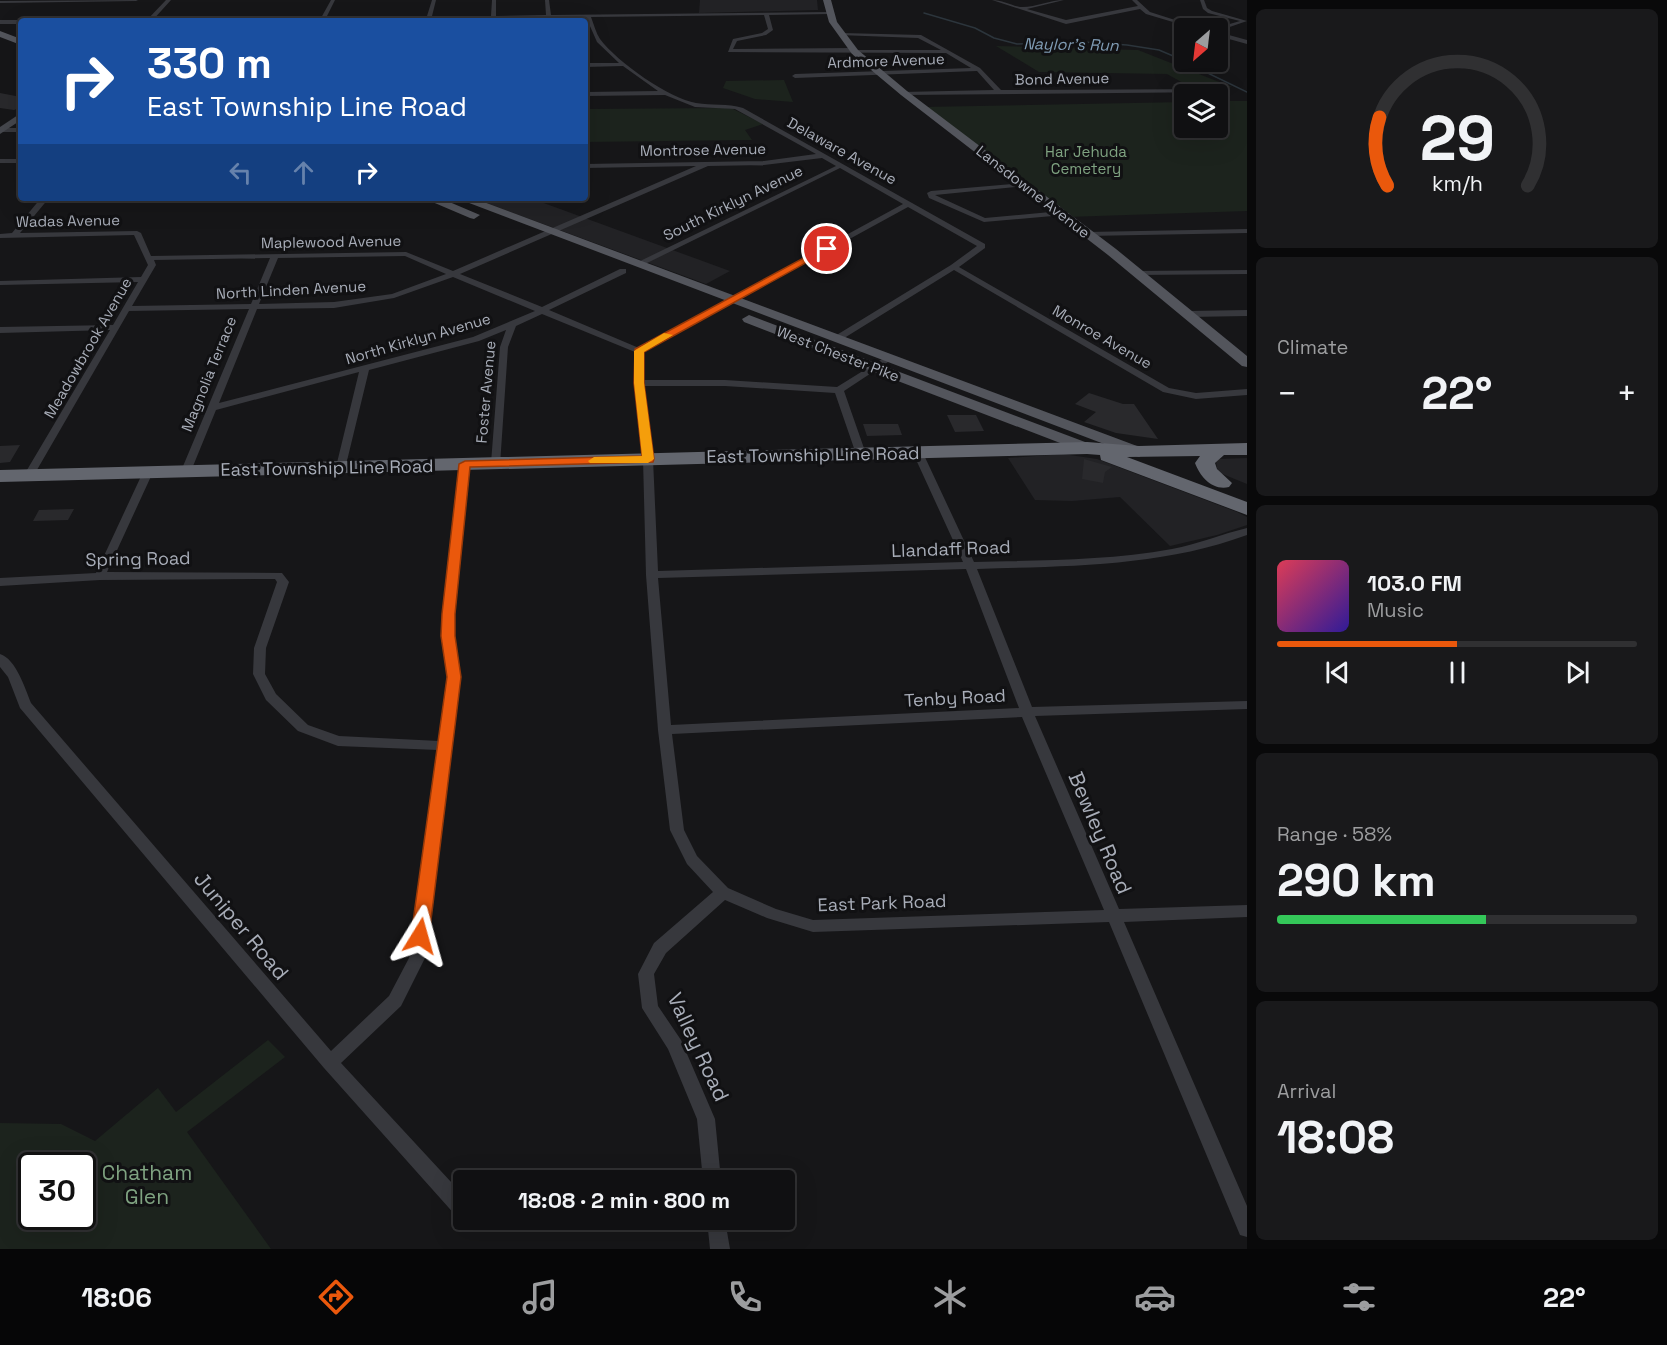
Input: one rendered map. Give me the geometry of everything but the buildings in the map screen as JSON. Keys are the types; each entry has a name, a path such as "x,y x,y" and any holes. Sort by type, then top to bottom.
{"highway":[{"name":"East Township Line Road","path":"0,476 1087,448 1139,452"},
{"name":"West Chester Pike","path":"1087,448 1247,509"},
{"path":"1139,452 1247,449"},
{"path":"1219,450 1208,458 1206,463 1208,472 1222,483"},
{"name":"West Chester Pike","path":"1139,452 1247,492"}],"main road":[{"path":"827,0 829,13"},
{"name":"Lansdowne Avenue","path":"829,13 854,51 904,93 1189,314 1247,363"},
{"path":"0,24 18,28"},
{"path":"0,34 18,28"},
{"path":"0,34 18,41"},
{"name":"West Chester Pike","path":"437,201 1087,448"},
{"name":"West Chester Pike","path":"478,201 551,231 1139,452"}],"street":[{"path":"0,2 136,0"},
{"path":"152,18 170,0"},
{"path":"323,18 333,0"},
{"path":"429,18 434,0"},
{"path":"493,17 494,0"},
{"path":"547,0 549,17"},
{"path":"994,0 1066,22 1141,7"},
{"path":"1022,8 1062,0"},
{"path":"1134,0 1154,16 1174,22"},
{"path":"1202,0 1205,9 1210,12 1246,21"},
{"path":"478,18 829,13"},
{"path":"766,14 771,29 764,34 735,40 730,51 946,51"},
{"path":"588,16 594,39 622,65 668,93"},
{"path":"1228,26 1246,21"},
{"path":"842,35 913,34 978,69 999,92"},
{"path":"1228,37 1247,42"},
{"path":"588,65 622,65"},
{"name":"Ardmore Avenue","path":"795,76 978,69"},
{"name":"Bond Avenue","path":"904,93 1174,90"},
{"path":"588,94 668,93"},
{"name":"Delaware Avenue","path":"668,93 681,101 694,105 732,106 741,109 820,156 982,246 954,267"},
{"path":"1,131 18,118"},
{"path":"1,131 18,130"},
{"name":"Montrose Avenue","path":"588,166 764,163 820,156"},
{"path":"0,161 18,161"},
{"name":"North Linden Avenue","path":"126,309 334,305 375,300 412,291 707,164"},
{"name":"South Kirklyn Avenue","path":"638,264 840,166"},
{"path":"1024,185 931,193 932,196 984,220 1060,213"},
{"path":"14,236 43,201"},
{"path":"639,351 909,204"},
{"path":"1087,234 1247,231"},
{"name":"Wadas Avenue","path":"0,236 137,233 149,258"},
{"name":"Maplewood Avenue","path":"149,258 406,254 639,351"},
{"name":"Magnolia Terrace","path":"186,471 275,256"},
{"name":"Meadowbrook Avenue","path":"29,475 152,265 149,258"},
{"path":"838,338 954,267"},
{"name":"Monroe Avenue","path":"954,267 1166,390 1196,396 1247,392"},
{"name":"North Kirklyn Avenue","path":"212,408 462,344 513,325 623,271"},
{"path":"1136,273 1247,272"},
{"path":"0,283 143,279"},
{"path":"1189,314 1247,313"},
{"name":"Foster Avenue","path":"496,463 504,347 513,325"},
{"path":"0,330 116,327"},
{"name":"East Park Road","path":"639,351 639,383 648,459 652,575 664,730 677,830 692,860 723,892 772,914 813,926 1247,911"},
{"path":"639,383 725,383 839,390 890,358"},
{"path":"341,467 365,368"},
{"path":"839,390 861,454"},
{"name":"Bewley Road","path":"918,453 970,566 1027,712 1247,1228"},
{"name":"Foster Avenue","path":"330,1063 395,1001 417,958 454,677 448,636 448,614 465,464"},
{"path":"100,576 148,472"},
{"name":"Llandaff Road","path":"652,575 1093,562 1149,557 1201,547 1247,531"},
{"name":"Spring Road","path":"0,582 100,576 278,575 283,582 260,648 259,674 271,697 303,728 338,741 445,746"},
{"name":"Juniper Road","path":"0,658 14,676 25,705 330,1063 453,1198"},
{"name":"Tenby Road","path":"664,730 1027,712 1247,705"},
{"name":"Valley Road","path":"711,1170 706,1119 675,1045 650,1008 646,974 660,948 723,892"},
{"path":"717,1230 720,1249"}],"shaded area":[{"path":"700,0 817,0 818,10 699,13"},
{"path":"481,201 538,201 730,271 706,284"},
{"path":"1063,454 1097,459 1237,512 1247,517 1247,525 1170,546 1120,497 1072,501 1035,500 1008,458"},
{"path":"1247,458 1247,484 1220,473 1217,468 1216,462 1219,459"}],"green space":[{"path":"996,46 1138,50 1174,64 1174,72 1194,72 1224,84 1185,84 1167,74 1039,72"},
{"path":"784,80 793,102 755,99 723,88 726,81"},
{"name":"Har Jehuda Cemetery","path":"1228,101 1247,101 1247,211 1067,217 923,107 1174,102 1174,138 1228,138"},
{"path":"725,108 733,109 763,124 745,130 752,140 588,142 588,109"},
{"name":"Chatham Glen","path":"268,1040 285,1057 187,1132 271,1249 0,1249 0,1123 61,1124 95,1141 158,1088 176,1112"}],"waterway":[{"name":"Naylor's Run","path":"924,13 975,28 994,38 1017,44 1083,42 1127,45 1159,50 1174,56"},
{"name":"Naylor's Run","path":"1206,72 1247,92"}],"slow traffic":[{"path":"594,461 648,459 639,383 639,351 668,335"}],"route":[{"path":"420,936 454,677 448,636 448,614 465,464 648,459 639,383 639,351 827,249"}]}
